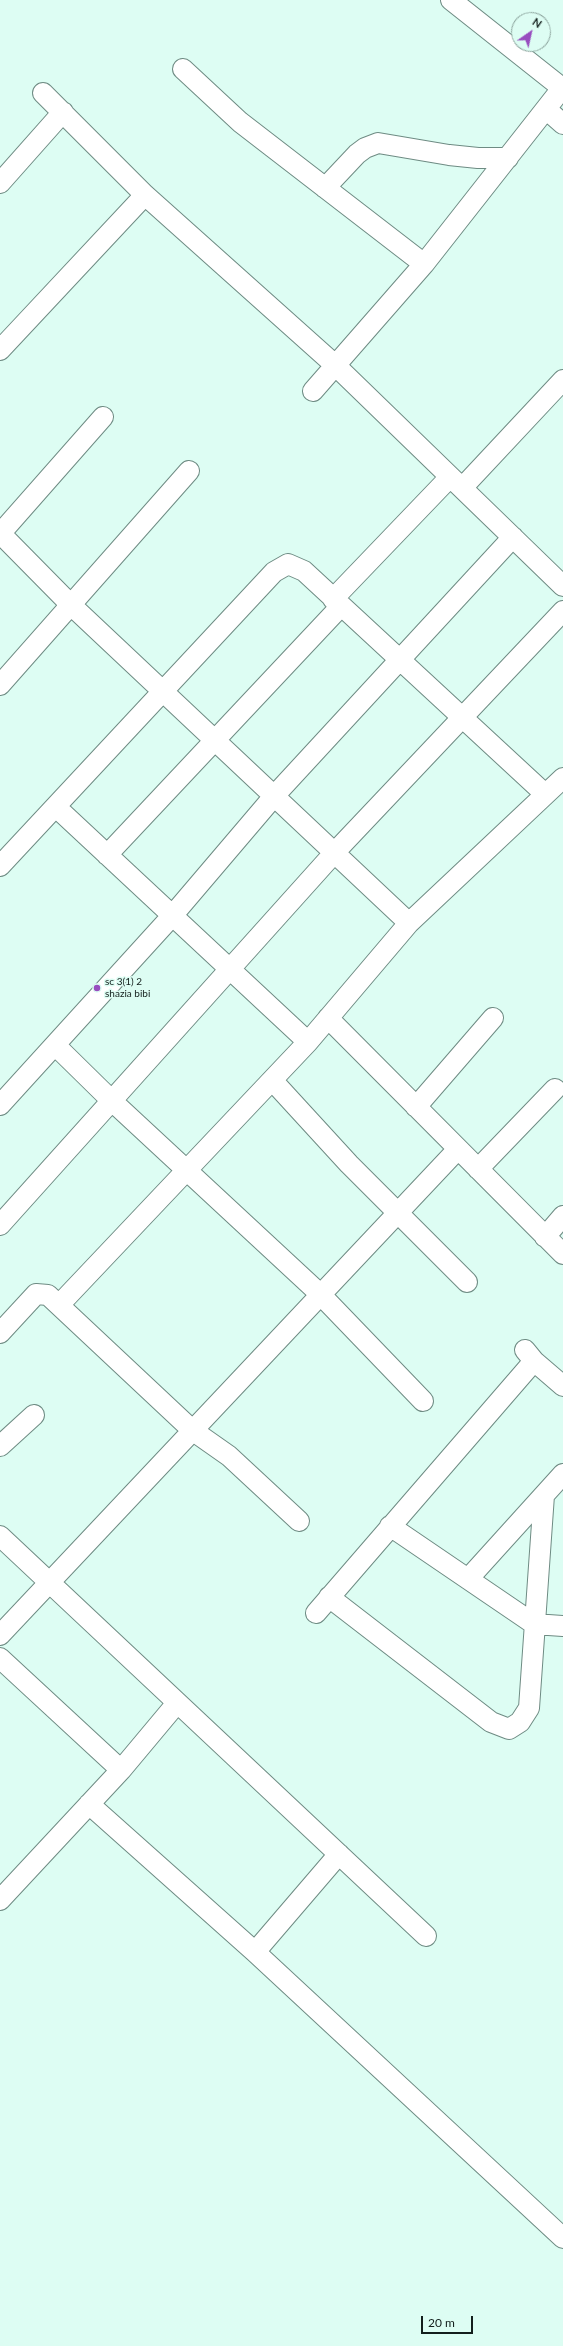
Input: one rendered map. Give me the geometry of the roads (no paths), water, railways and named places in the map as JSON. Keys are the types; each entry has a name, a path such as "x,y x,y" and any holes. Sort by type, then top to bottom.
{"street":[{"path":"313,391 424,264 562,87 451,0"},
{"path":"183,69 240,122 424,264"},
{"path":"43,93 145,194 335,366 563,586"},
{"path":"546,109 563,124"},
{"path":"0,183 63,112"},
{"path":"324,188 365,148 378,143 456,156 508,158"},
{"path":"0,350 145,194"},
{"path":"107,854 215,738 337,603 456,482 563,380"},
{"path":"103,417 0,533 70,604 164,690 409,923"},
{"path":"0,685 189,471"},
{"path":"0,1105 172,916 275,795 513,537"},
{"path":"0,866 279,567 288,564 298,567 545,794"},
{"path":"0,1225 335,852 563,611"},
{"path":"59,1305 188,1171 308,1042 409,923 563,778"},
{"path":"56,807 308,1042"},
{"path":"328,1018 563,1254"},
{"path":"416,1107 493,1018"},
{"path":"55,1045 112,1101 320,1294 423,1401"},
{"path":"272,1080 349,1164 398,1211 467,1282"},
{"path":"478,1169 555,1089"},
{"path":"0,1635 48,1582 458,1149"},
{"path":"545,1237 563,1216"},
{"path":"0,1333 36,1294 44,1294 59,1305 192,1430 229,1456 299,1521"},
{"path":"316,1613 390,1526 529,1356 563,1386"},
{"path":"4,1435 34,1414"},
{"path":"468,1579 563,1474"},
{"path":"329,1597 491,1722 509,1729 520,1722 529,1708 544,1495"},
{"path":"390,1526 534,1624 563,1626"},
{"path":"0,1536 426,1936"},
{"path":"0,1658 120,1770"},
{"path":"0,1900 120,1770 177,1703"},
{"path":"89,1804 256,1952 563,2238"},
{"path":"256,1952 339,1854"}],"place":[{"name":"sc 3(1) 2 shazia bibi","path":"97,988"}]}
